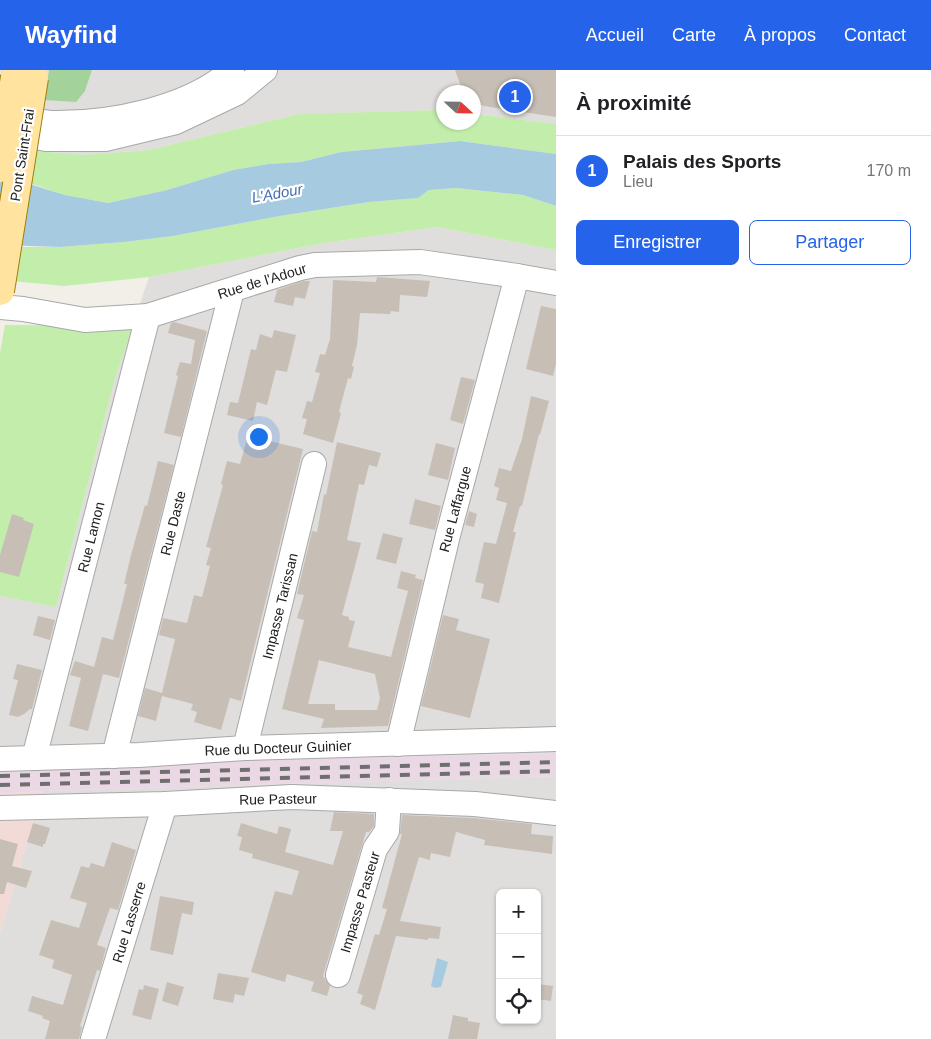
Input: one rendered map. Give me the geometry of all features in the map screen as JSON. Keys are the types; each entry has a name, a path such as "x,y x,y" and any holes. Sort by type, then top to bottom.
{"main road":[{"name":"Pont Saint-Frai","path":"0,168 25,77 0,291"}],"street":[{"path":"0,114 49,123 106,120 173,104 223,78 232,70"},
{"path":"0,131 46,139 105,139 114,137 176,122 237,93 265,70"},
{"name":"Rue de l'Adour","path":"0,307 23,309 85,320 148,316 300,268 315,265 420,262 556,283"},
{"name":"Rue Laffargue","path":"398,744 448,535 517,276"},
{"name":"Rue Daste","path":"114,756 232,290"},
{"name":"Rue Lamon","path":"34,758 148,316"},
{"name":"Impasse Tarissan","path":"245,748 314,464"},
{"name":"Rue du Docteur Guinier","path":"0,759 114,756 245,748 556,739"},
{"name":"Rue Pasteur","path":"0,808 165,804 292,797 475,804 556,813"},
{"name":"Impasse Pasteur","path":"338,975 375,849 387,831 389,800"},
{"name":"Rue Lasserre","path":"93,1039 165,804"}],"shaded area":[{"path":"1,70 49,70 44,100 85,91 92,70 556,70 556,124 481,115 481,85 436,85 436,110 299,114 149,150 84,155 36,151 0,146"},
{"path":"437,227 556,250 556,753 0,766 0,596 56,607 115,378 149,277 324,243"},
{"path":"556,753 556,776 42,791 0,794 0,766"},
{"path":"556,776 556,1039 0,1039 0,934 42,791"},
{"path":"42,791 0,934 0,794"}],"green space":[{"path":"49,70 92,70 85,91 76,102 44,100"},
{"path":"436,110 436,130 481,130 481,115 556,124 556,154 460,141 341,152 301,162 268,164 233,170 167,190 108,203 65,195 29,183 36,151 84,155 149,150 299,114"},
{"path":"456,188 523,195 556,206 556,250 437,227 324,243 149,277 64,286 12,281 16,247 60,247 173,236 369,202 418,198 429,190"},
{"path":"5,325 133,326 115,378 56,607 0,596 0,353"}],"water":[{"name":"L'Adour","path":"460,141 556,154 556,206 523,195 456,188 429,190 418,198 369,202 173,236 60,247 0,245 0,175 65,195 108,203 167,190 233,170 268,164 301,162 341,152"},
{"path":"437,958 448,962 441,987 435,988 431,986"}],"building":[{"path":"455,70 556,70 556,117 484,106 481,105 481,85 460,85"},
{"path":"377,277 430,281 427,297 400,295 399,312 391,311 390,314 360,313 357,345 352,366 354,367 351,379 348,378 333,443 303,434 307,419 302,418 307,401 312,402 320,373 315,372 320,354 325,355 330,339 333,280 376,282"},
{"path":"303,281 310,281 305,299 295,297 293,306 274,302 277,290"},
{"path":"541,306 556,309 556,364 553,376 526,369"},
{"path":"174,322 207,331 181,437 164,433 180,362 191,364 195,340 168,333 171,323"},
{"path":"274,330 296,335 287,372 276,370 267,405 257,402 253,421 227,415 230,402 238,403 251,349 256,350 260,334 272,338"},
{"path":"461,377 475,380 463,424 450,420"},
{"path":"531,396 549,401 522,506 520,506 513,532 516,532 499,603 481,598 484,584 475,582 484,542 496,544 507,503 496,500 499,488 494,486 499,468 511,471 522,439"},
{"path":"248,436 303,449 241,701 230,698 221,730 194,722 197,712 191,710 193,704 162,696 156,721 138,716 145,688 162,693 175,639 159,635 163,618 187,623 194,595 202,597 210,566 206,565 211,548 206,547 223,485 221,484 227,461 240,464"},
{"path":"337,442 381,453 377,467 369,465 364,485 359,484 347,540 361,543 342,615 349,617 349,620 355,621 348,647 391,657 408,591 397,588 401,571 416,575 415,578 423,580 388,726 321,728 324,719 282,709 304,620 297,618 304,595 297,594 312,531 317,532 324,494 326,495","holes":["319,660 375,674 380,698 377,710 335,710 335,704 308,704"]},
{"path":"436,443 455,448 448,480 428,475"},
{"path":"158,461 174,465 119,678 103,674 88,731 69,726 81,678 70,675 75,661 94,667 102,637 113,640 127,584 124,584 131,555 145,505 147,506"},
{"path":"415,499 441,506 435,530 409,524"},
{"path":"469,511 477,514 474,527 465,525"},
{"path":"12,514 34,524 19,577 0,572 0,555"},
{"path":"383,533 403,538 396,564 376,559"},
{"path":"443,615 459,619 456,630 490,639 470,718 421,706"},
{"path":"38,616 55,620 50,640 33,635"},
{"path":"17,664 42,670 32,709 18,717 9,715 18,680 13,679"},
{"path":"334,812 374,814 374,826 369,832 366,832 323,976 330,986 327,996 311,991 314,982 287,974 285,982 251,972 275,891 292,895 299,871 252,858 253,854 239,850 242,837 237,836 241,823 277,834 279,826 291,829 285,852 333,865 343,831 330,831"},
{"path":"402,815 474,818 532,824 531,834 553,836 552,854 484,845 485,840 456,832 450,857 431,853 430,860 419,857 400,921 441,927 439,939 428,938 428,940 396,936 375,1010 360,1004 363,995 357,993 375,934 379,935 387,909 382,908 402,834 400,834"},
{"path":"33,823 50,828 43,847 27,842"},
{"path":"0,839 18,844 12,866 32,871 26,888 7,882 4,894 0,894"},
{"path":"112,842 136,850 118,910 110,908 97,945 106,948 100,971 97,970 80,1026 82,1027 79,1039 45,1039 50,1021 42,1018 43,1016 28,1011 32,996 63,1005 72,975 52,968 54,960 39,955 51,920 79,928 87,903 70,898 81,866 89,868 91,863 104,867"},
{"path":"160,896 194,902 192,915 182,913 173,955 150,950"},
{"path":"218,973 249,978 244,996 235,994 233,1003 213,999"},
{"path":"167,982 184,987 178,1006 162,1001"},
{"path":"541,984 553,986 551,1001 541,1000"},
{"path":"144,985 159,989 151,1020 132,1015 139,989 143,990"},
{"path":"453,1015 480,1023 477,1039 448,1039"}],"railway":[{"path":"0,776 556,762"},
{"path":"0,785 556,771"}],"place":[{"name":"Palais des Sports","path":"515,97"}]}
